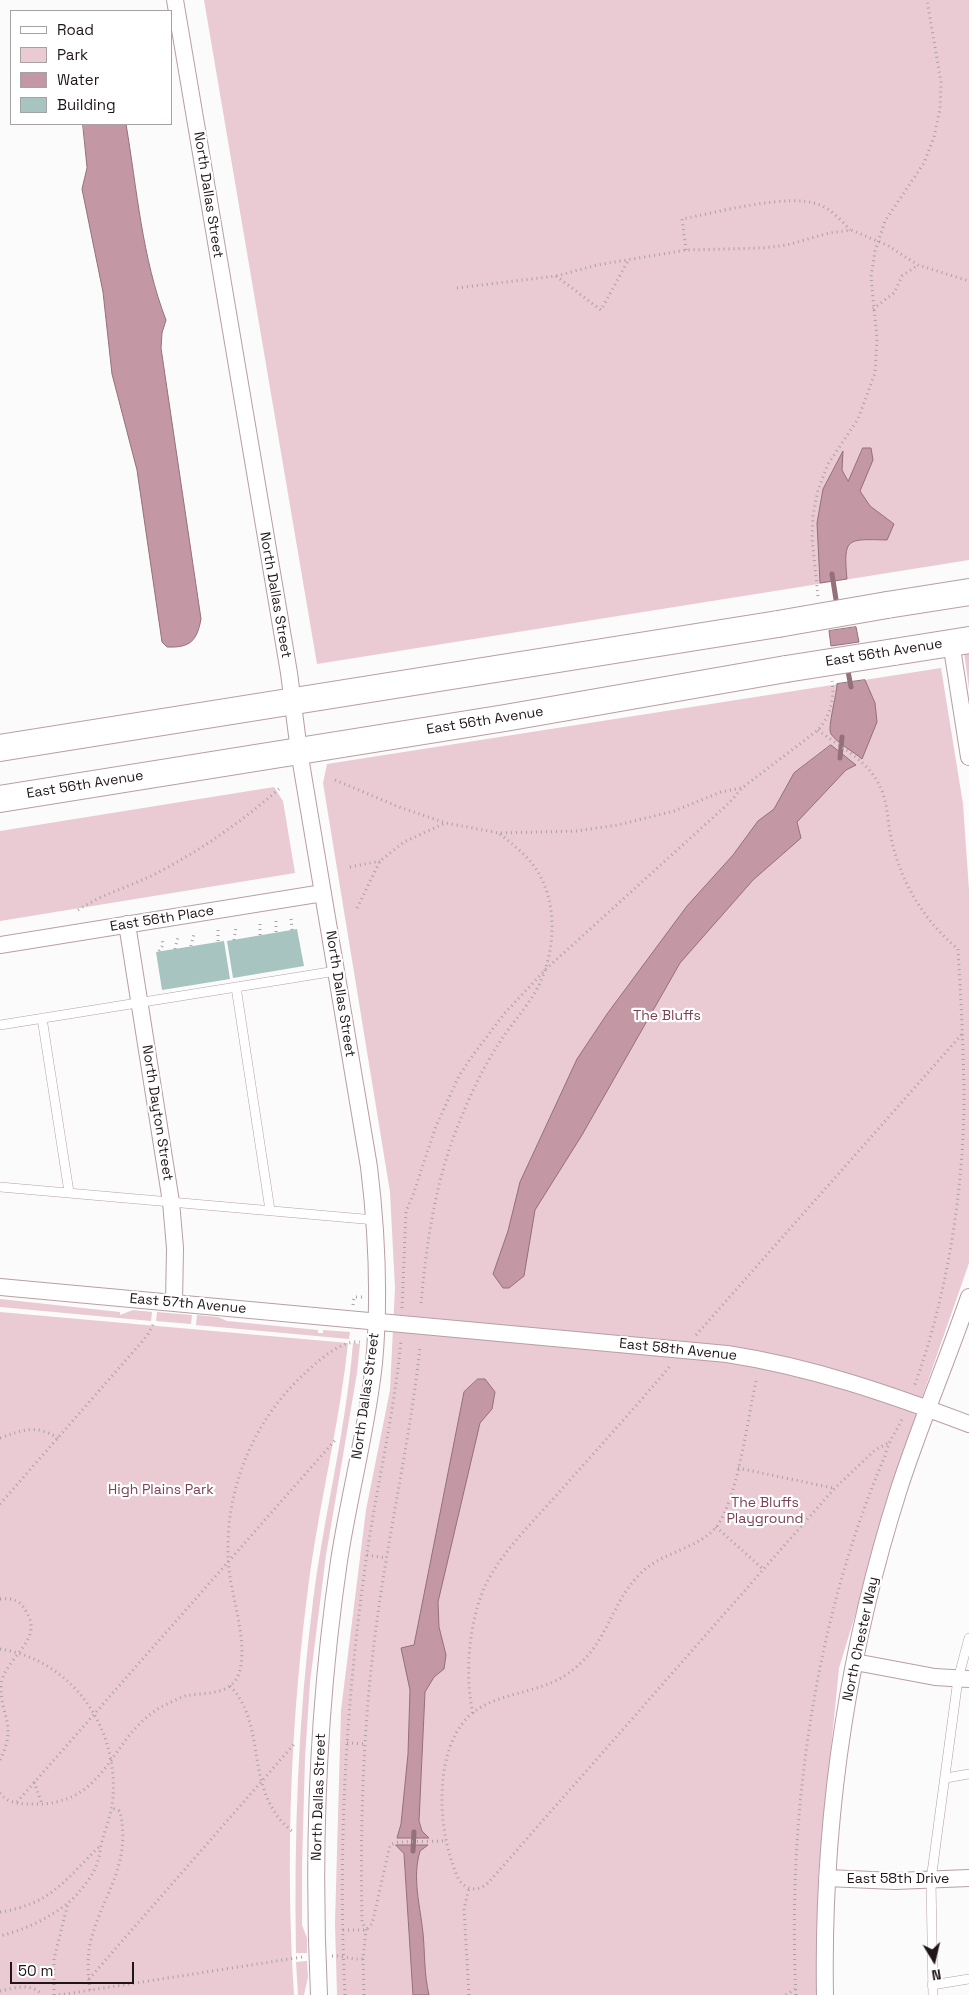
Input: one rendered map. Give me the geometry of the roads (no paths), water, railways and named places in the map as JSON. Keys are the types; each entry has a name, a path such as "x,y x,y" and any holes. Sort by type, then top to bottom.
{"main road":[{"path":"0,748 969,592"},
{"name":"East 56th Avenue","path":"0,799 960,641"}],"street":[{"name":"North Dallas Street","path":"176,0 293,700 299,751 375,1220 377,1322 370,1388 339,1561 325,1682 316,1819 319,1995"},
{"path":"960,641 969,757"},
{"name":"East 56th Place","path":"0,945 323,893"},
{"name":"North Dayton Street","path":"127,924 171,1202 175,1248 174,1303"},
{"name":"East 57th Avenue","path":"0,1287 377,1322"},
{"name":"North Chester Way","path":"825,1995 827,1878 838,1763 855,1662 878,1564 899,1490 969,1297"},
{"name":"East 58th Avenue","path":"377,1322 728,1354 806,1369 858,1383 969,1424"},
{"path":"855,1662 963,1679"},
{"name":"East 58th Drive","path":"827,1878 931,1880 969,1878"}],"lane":[{"path":"0,1025 336,971"},
{"path":"236,987 270,1210"},
{"path":"42,1018 69,1192"},
{"path":"0,1187 375,1220"},
{"path":"932,1995 931,1880 969,1638"},
{"path":"946,1778 969,1774"},
{"path":"932,1985 969,1979"}],"water":[{"path":"83,125 126,125 146,248 151,272 166,320 162,333 161,348 201,619 195,638 181,646 167,647 162,642 137,470 112,374 103,292 82,189 87,168"},
{"path":"863,448 871,448 873,460 860,491 870,506 894,524 887,540 863,540 851,543 847,548 846,555 847,579 820,583 817,523 823,489 843,451 842,470 848,481"},
{"path":"856,627 859,642 831,646 829,631"},
{"path":"865,680 875,703 877,722 862,759 834,738 830,731 830,725 837,684"},
{"path":"831,745 856,765 846,770 797,822 801,838 753,880 680,963 582,1135 535,1210 524,1276 509,1288 503,1288 493,1274 508,1231 520,1182 577,1059 607,1014 687,906 733,855 758,821 774,809 794,773"},
{"path":"478,1379 485,1379 495,1392 492,1409 480,1423 438,1602 439,1627 446,1655 444,1669 434,1677 425,1692 419,1821 422,1831 429,1838 397,1838 401,1824 408,1754 410,1690 401,1648 414,1645 464,1392"},
{"path":"396,1845 428,1845 420,1851 417,1881 429,1995 413,1995 404,1854"}],"waterway":[{"path":"832,574 837,606"},
{"path":"847,666 851,687"},
{"path":"840,758 842,737"},
{"path":"413,1851 414,1832"}],"park label":[{"name":"The Bluffs","path":"667,1016"},
{"name":"High Plains Park","path":"161,1490"},
{"name":"The Bluffs Playground","path":"765,1512"}]}
